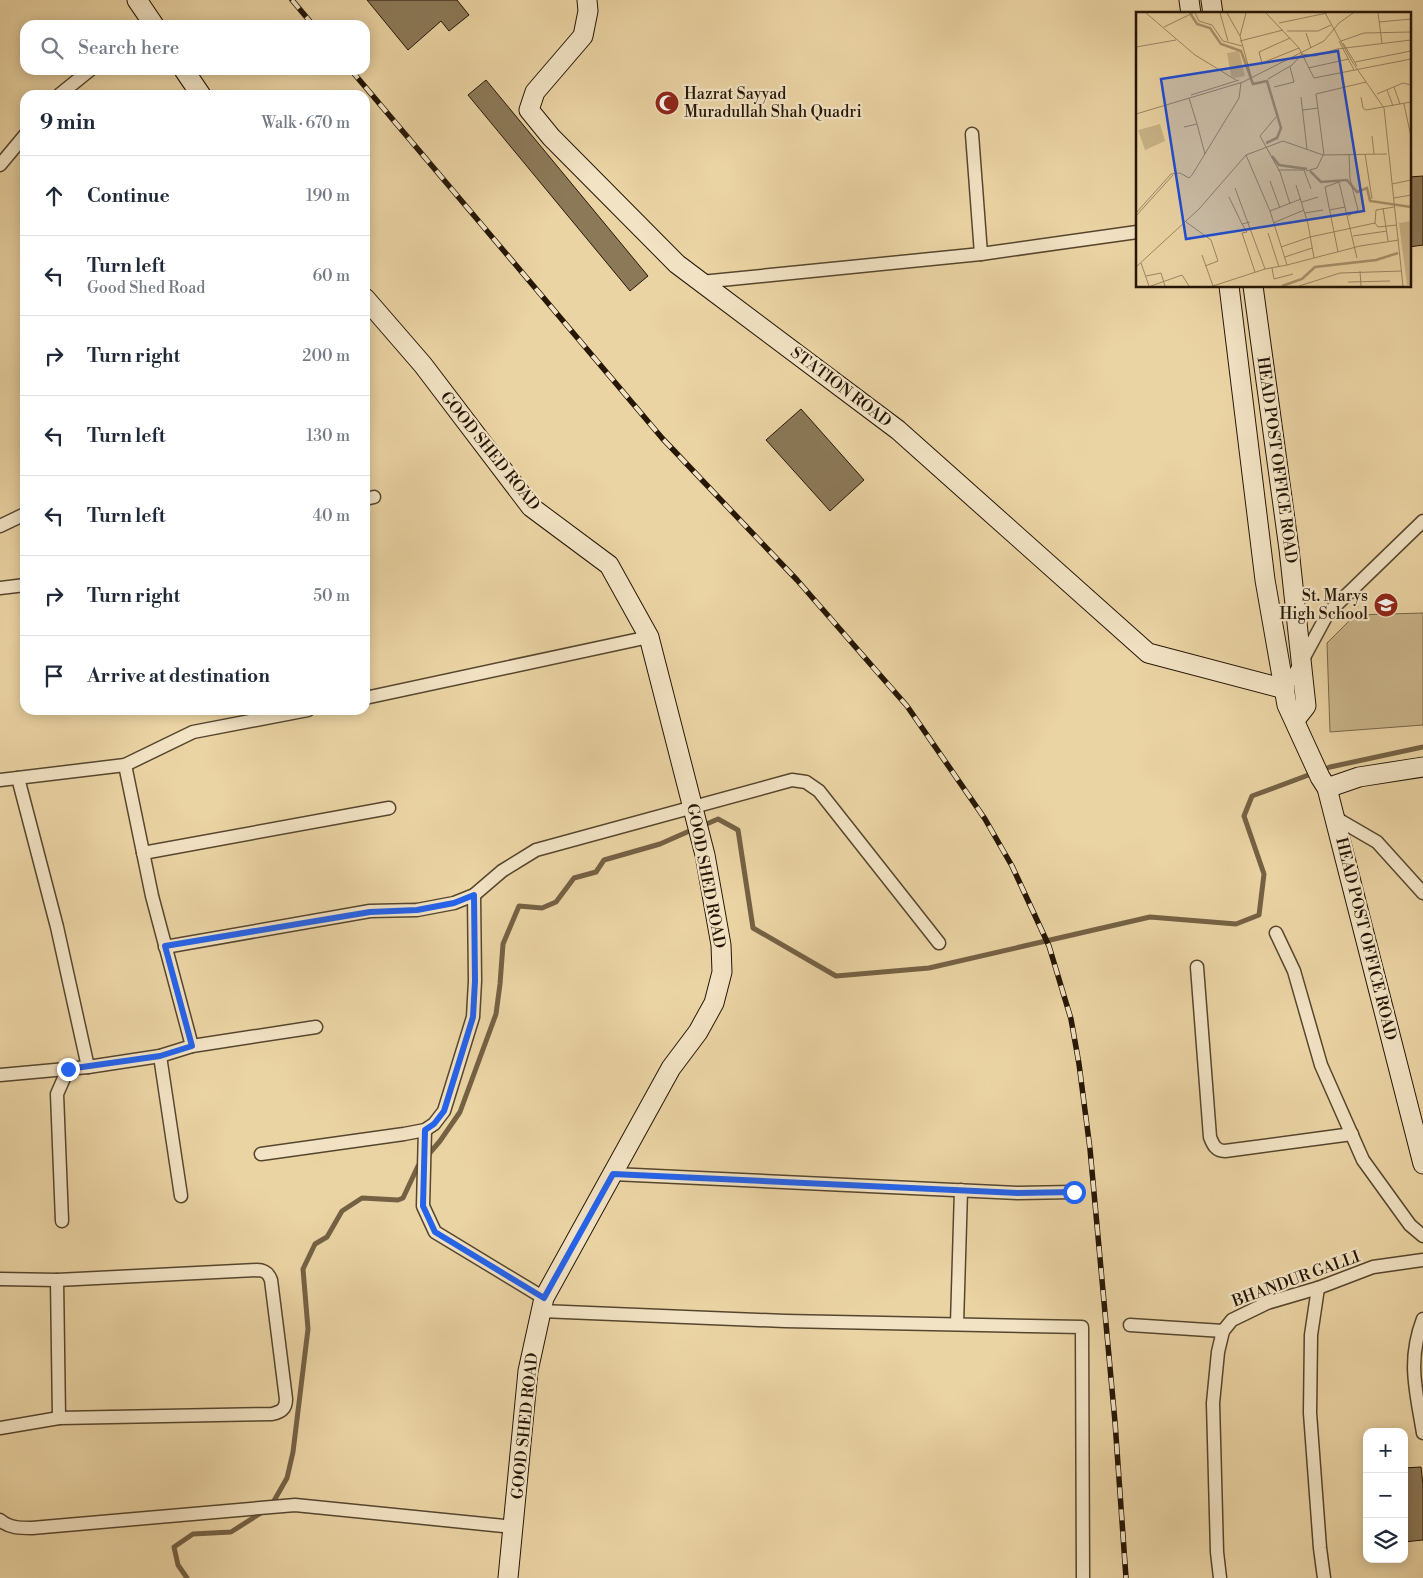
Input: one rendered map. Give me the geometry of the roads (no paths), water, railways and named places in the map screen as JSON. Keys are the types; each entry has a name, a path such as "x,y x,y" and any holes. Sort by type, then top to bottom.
{"street":[{"path":"137,0 148,20"},
{"name":"STATION ROAD","path":"587,0 588,10 583,36 535,92 529,110 551,137 677,264 898,430 1148,653 1285,689"},
{"path":"65,90 84,75"},
{"path":"187,75 198,90"},
{"path":"972,134 981,254"},
{"path":"0,165 20,140"},
{"path":"701,282 981,254 1136,232"},
{"name":"HEAD POST OFFICE ROAD","path":"1229,288 1265,580 1288,705 1323,782 1334,817 1423,1164"},
{"name":"HEAD POST OFFICE ROAD","path":"1253,288 1290,549 1302,663 1306,706 1295,720"},
{"name":"GOOD SHED ROAD","path":"370,304 423,366 530,507 609,565 650,638 697,822 721,945 722,972 714,1002 698,1032 671,1068 543,1304 528,1371 508,1578"},
{"path":"0,526 20,516"},
{"path":"1285,689 1302,663 1328,613 1423,521"},
{"path":"0,588 20,586"},
{"path":"370,697 650,638"},
{"path":"0,780 125,765 193,732 282,715"},
{"path":"125,765 165,946 192,1046"},
{"path":"1323,782 1423,767"},
{"path":"18,778 57,927 88,1067"},
{"path":"165,946 370,912 417,910 454,903 474,895 502,871 536,850 697,822 792,780 806,782 820,791 939,942"},
{"path":"143,853 388,808"},
{"path":"1334,817 1377,842 1423,893"},
{"path":"261,1154 404,1134 425,1130 434,1124 444,1111 473,1017 475,981 474,895"},
{"path":"1276,933 1294,971 1322,1065 1363,1160 1410,1226 1423,1236"},
{"path":"1197,967 1210,1137 1215,1148 1225,1151 1352,1134"},
{"path":"0,1075 88,1067 160,1056 192,1046 316,1027"},
{"path":"160,1056 181,1196"},
{"path":"62,1221 57,1094 68,1069"},
{"path":"425,1130 423,1206 435,1232 543,1304 785,1320 1082,1327 1083,1578"},
{"path":"613,1174 1018,1193 1074,1192"},
{"path":"957,1324 961,1190"},
{"name":"BHANDUR GALLI","path":"1220,1578 1216,1552 1213,1403 1218,1352 1223,1331 1232,1320 1267,1303 1318,1288 1373,1268 1423,1260"},
{"path":"0,1279 57,1280 256,1270 266,1272 271,1280 286,1399 286,1405 283,1410 272,1414 59,1418 0,1428"},
{"path":"57,1280 59,1418"},
{"path":"1318,1288 1311,1335 1310,1413 1324,1578"},
{"path":"1423,1319 1416,1337 1413,1371 1423,1433"},
{"path":"1130,1325 1223,1331"},
{"path":"0,1520 4,1524 17,1528 32,1528 295,1505 514,1527"}],"waterway":[{"path":"702,826 718,819 738,830 753,928 836,976 929,968 1150,917 1236,924 1259,915 1264,874 1244,816 1252,796 1330,767 1423,747"},
{"path":"428,1155 460,1112 496,1014 503,944 519,906 542,908 556,902 574,878 596,872 604,860 660,844 694,829"},
{"path":"271,1506 287,1478 293,1452 308,1329 303,1269 315,1244 327,1237 342,1211 362,1198 398,1200 403,1198 418,1166 422,1162"},
{"path":"187,1578 178,1565 174,1547 193,1534 231,1532 264,1511"}],"railway":[{"path":"292,0 309,20"},
{"path":"355,75 368,90"},
{"path":"370,92 662,438 797,580 907,706 985,819 1012,866 1049,946 1071,1019 1079,1064 1090,1149 1115,1422 1126,1578"}],"place":[{"name":"Hazrat Sayyad Muradullah Shah Quadri","path":"667,103"},
{"name":"St. Marys High School","path":"1386,605"}]}
